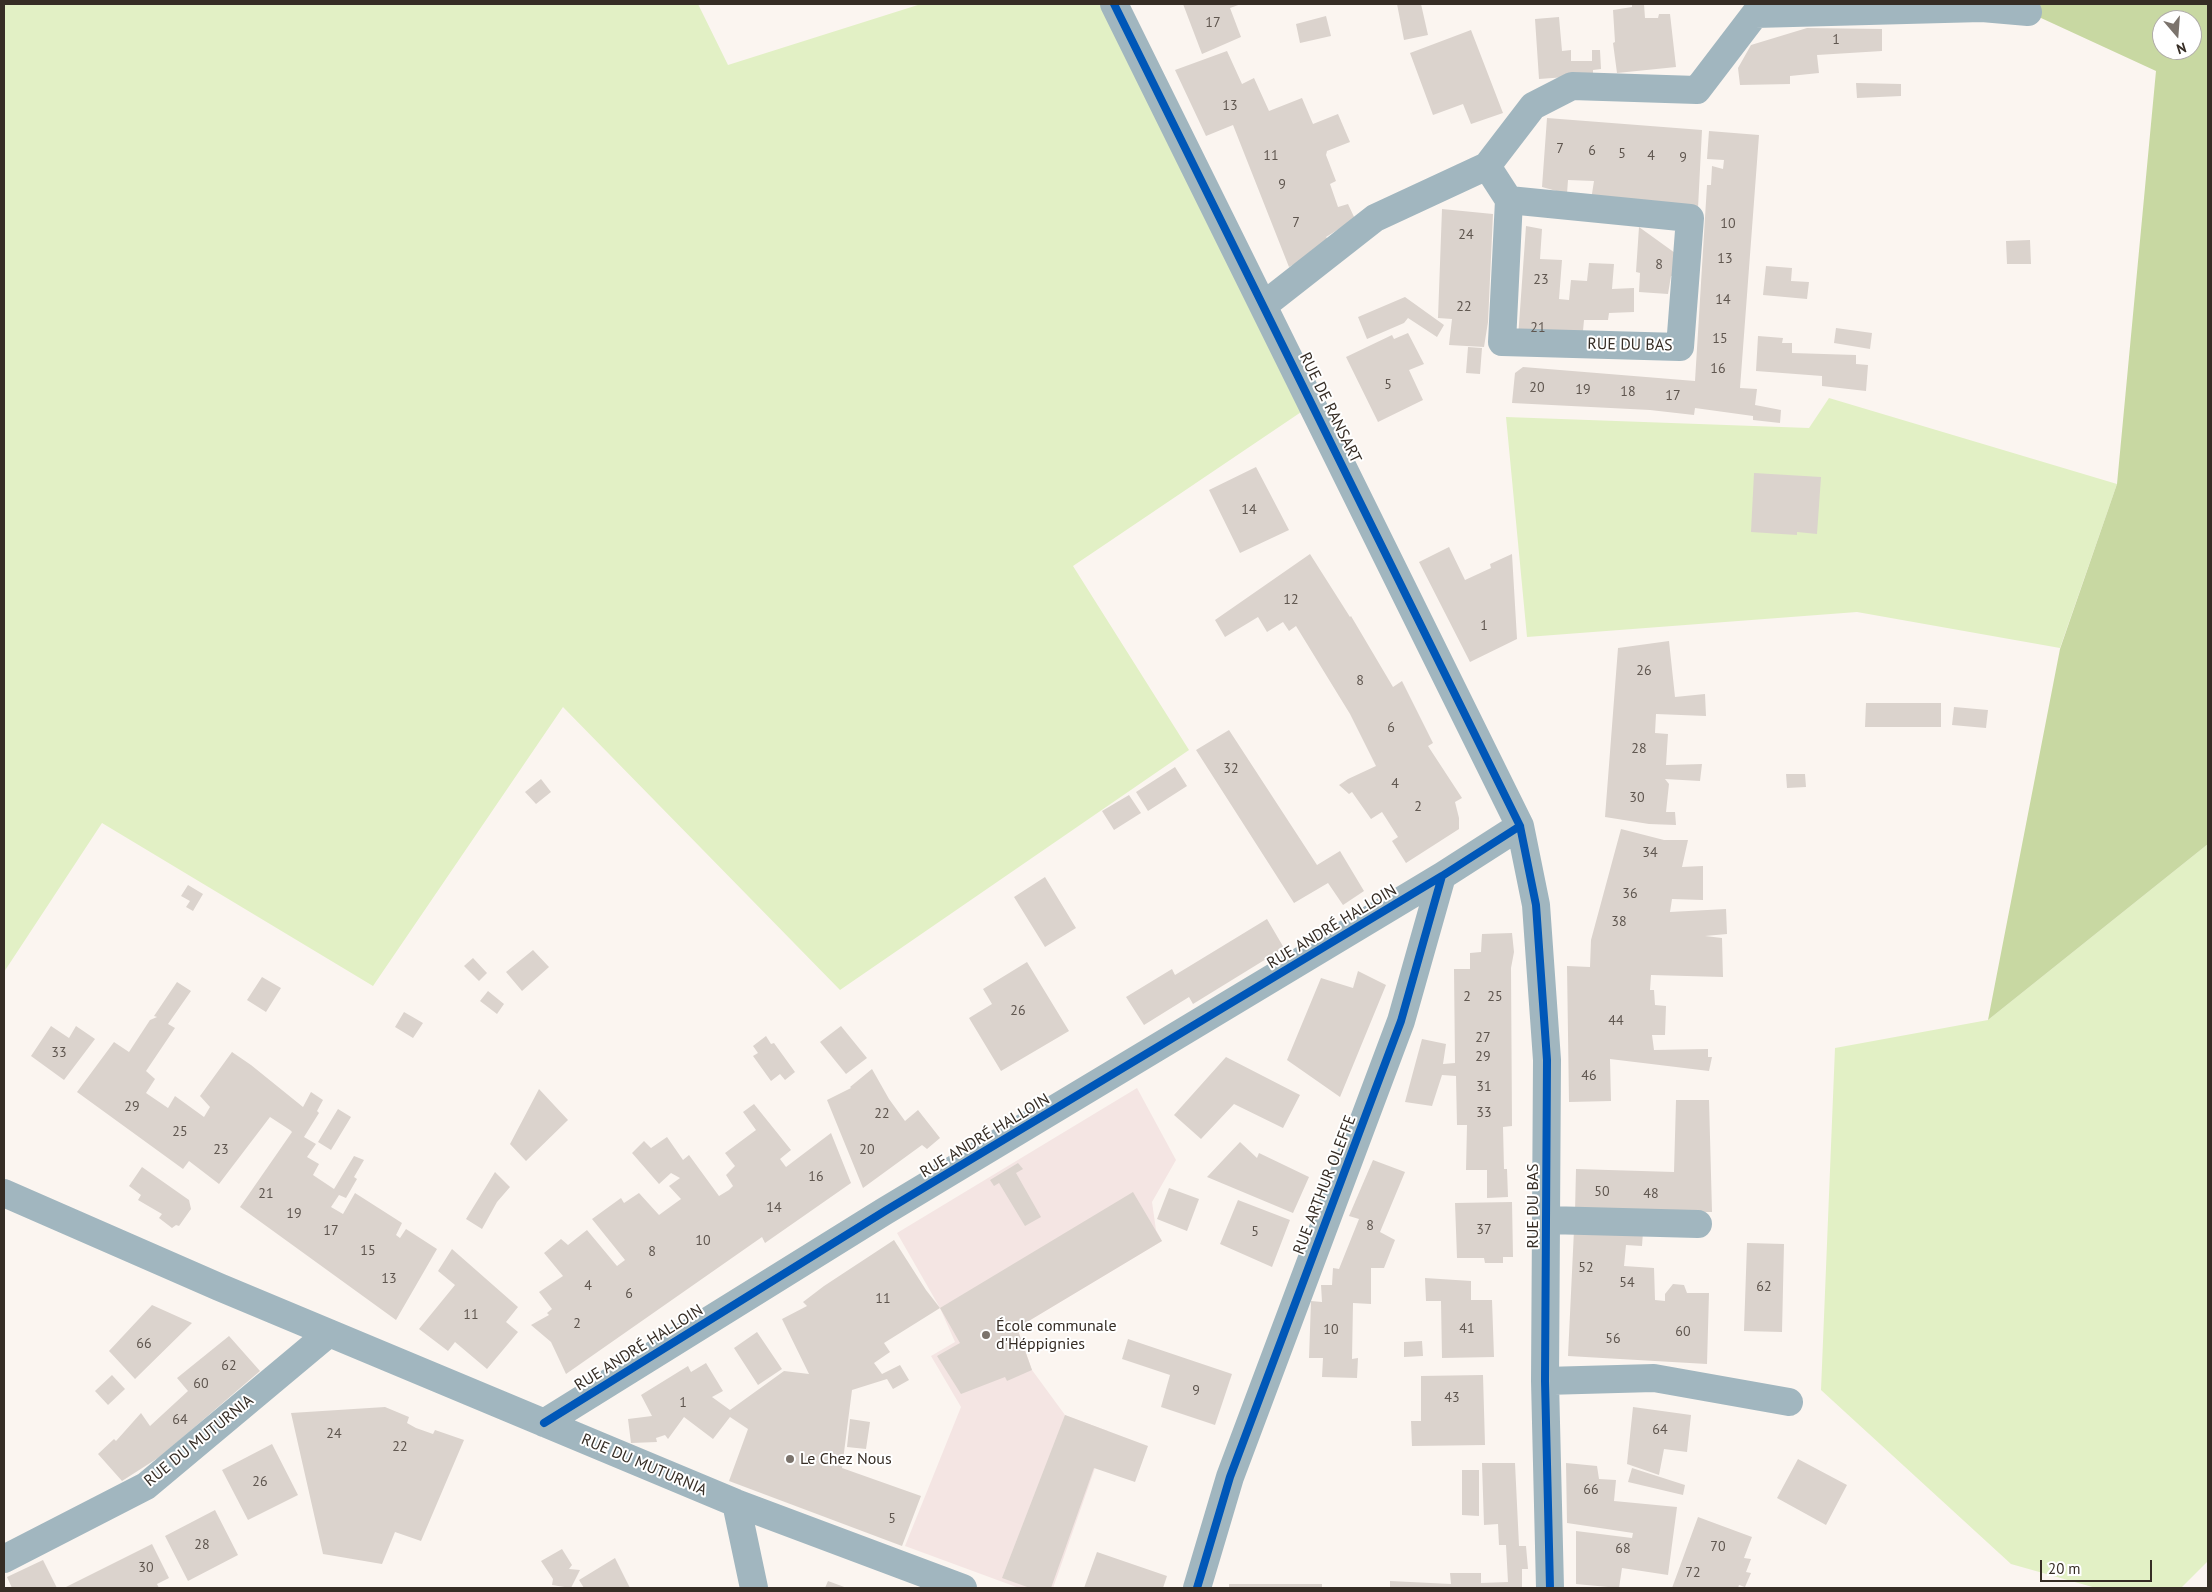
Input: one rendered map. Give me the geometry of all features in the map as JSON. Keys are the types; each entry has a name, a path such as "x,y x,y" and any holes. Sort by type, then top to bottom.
{"street":[{"name":"RUE DE RANSART","path":"1114,4 1520,826"},
{"path":"1264,305 1375,218 1487,166 1533,106 1572,86 1697,90 1755,14 1982,8 2028,12"},
{"path":"1487,166 1509,200"},
{"name":"RUE DU BAS","path":"1509,200 1690,218 1680,347 1502,342 1509,200"},
{"path":"1442,876 1520,826"},
{"name":"RUE DU BAS","path":"1520,826 1536,905 1546,1060 1545,1381 1550,1588"},
{"name":"RUE ANDRÉ HALLOIN","path":"544,1423 885,1211 1442,876"},
{"name":"RUE ARTHUR OLEFFE","path":"1197,1588 1230,1477 1401,1020 1442,876"},
{"name":"RUE DU MUTURNIA","path":"4,1193 329,1333 736,1503 963,1588"},
{"path":"1547,1220 1698,1224"},
{"name":"RUE DU MUTURNIA","path":"4,1559 146,1486 329,1333"},
{"path":"1545,1381 1654,1378 1789,1402"},
{"path":"736,1503 754,1588"}],"shaded area":[{"name":"École communale d'Héppignies","path":"1137,1088 1176,1160 1152,1202 1156,1230 1162,1241 1017,1328 1032,1370 1065,1415 1108,1431 1053,1588 1019,1588 905,1546 961,1407 931,1356 955,1342 940,1308 897,1233"}],"green space":[{"path":"4,4 698,4 728,65 921,4 1114,4 1313,404 1073,566 1189,750 840,990 563,707 373,986 102,823 4,972"},
{"path":"1983,4 2208,4 2208,844 1988,1020 2060,649 2117,484 2156,71 2028,12"},
{"path":"1829,398 2117,484 2060,648 1857,612 1527,637 1506,417 1809,428"},
{"path":"2208,844 2208,1561 2181,1588 2096,1588 2011,1564 1821,1390 1835,1048 1988,1020"}],"building":[{"path":"1183,4 1241,4 1230,8 1241,37 1202,54"},
{"path":"1397,4 1421,4 1428,35 1404,40"},
{"path":"1632,4 1644,4 1645,18 1658,18 1659,14 1670,14 1676,67 1617,73 1613,43 1615,42 1613,10 1632,7"},
{"path":"1326,16 1331,36 1300,43 1296,24"},
{"path":"1559,17 1562,51 1571,50 1571,61 1592,61 1592,50 1600,50 1601,69 1593,70 1593,75 1539,79 1535,19"},
{"path":"1807,28 1882,29 1882,51 1817,55 1819,73 1790,76 1790,84 1740,85 1738,68 1751,45"},
{"path":"1471,30 1503,113 1471,124 1463,104 1433,115 1410,53"},
{"path":"1227,51 1242,84 1254,78 1269,111 1302,98 1313,124 1338,114 1350,142 1327,151 1326,155 1336,181 1330,184 1338,207 1348,204 1355,219 1326,237 1332,244 1289,267 1233,125 1206,136 1175,70"},
{"path":"1856,83 1901,84 1901,96 1857,98"},
{"path":"1547,118 1702,130 1698,208 1591,200 1594,181 1568,180 1567,194 1542,187"},
{"path":"1709,131 1759,135 1740,388 1757,389 1755,405 1781,410 1780,423 1753,420 1753,416 1695,408 1694,415 1650,410 1512,403 1515,373 1523,367 1695,381 1707,185 1711,185 1712,166 1723,169 1724,160 1707,159"},
{"path":"1442,209 1493,214 1488,322 1484,347 1449,345 1452,319 1438,318"},
{"path":"1526,226 1542,229 1540,259 1562,260 1559,299 1569,300 1571,280 1587,281 1589,263 1614,264 1612,289 1634,288 1634,312 1609,313 1608,320 1584,320 1582,342 1518,338"},
{"path":"1639,227 1682,258 1682,277 1671,276 1668,294 1639,292 1640,273 1636,272"},
{"path":"2030,240 2031,264 2007,264 2006,241"},
{"path":"1766,266 1792,268 1791,281 1809,282 1807,299 1763,295"},
{"path":"1405,297 1444,325 1437,337 1408,318 1404,323 1367,339 1358,317"},
{"path":"1836,328 1872,333 1870,349 1834,343"},
{"path":"1408,333 1424,364 1409,370 1423,400 1378,422 1346,357 1392,335 1394,339"},
{"path":"1758,336 1783,338 1782,343 1792,343 1792,353 1856,355 1856,364 1868,365 1866,391 1822,386 1822,376 1756,371"},
{"path":"1468,347 1482,348 1480,374 1466,373"},
{"path":"1256,467 1289,530 1240,553 1209,490"},
{"path":"1754,473 1821,477 1817,534 1797,532 1797,535 1751,532"},
{"path":"1449,547 1465,580 1491,568 1490,564 1512,554 1517,639 1470,662 1419,562"},
{"path":"1310,554 1351,616 1393,687 1402,681 1433,743 1428,746 1462,798 1455,802 1459,818 1459,829 1406,863 1392,841 1398,837 1382,812 1371,819 1352,792 1349,794 1339,785 1376,766 1350,714 1296,626 1289,631 1283,622 1267,632 1258,617 1225,637 1215,620"},
{"path":"1669,641 1675,697 1705,694 1706,716 1656,714 1655,733 1668,734 1666,765 1702,764 1700,781 1665,779 1669,784 1666,812 1675,812 1676,825 1649,824 1605,817 1618,648"},
{"path":"1866,703 1941,703 1941,727 1865,727"},
{"path":"1954,707 1988,710 1986,728 1952,725"},
{"path":"1229,730 1317,865 1340,851 1364,891 1343,905 1328,883 1294,903 1196,750"},
{"path":"1175,767 1187,786 1148,811 1136,792"},
{"path":"1786,774 1805,774 1806,787 1787,788"},
{"path":"541,779 551,792 536,804 525,792"},
{"path":"1129,795 1141,813 1114,830 1102,811"},
{"path":"1621,829 1664,840 1688,840 1682,867 1703,866 1703,900 1672,899 1670,912 1726,909 1727,934 1705,936 1722,938 1723,977 1651,975 1650,990 1654,990 1655,1005 1666,1006 1665,1035 1652,1035 1654,1050 1708,1049 1708,1057 1712,1057 1709,1071 1610,1059 1611,1101 1569,1102 1567,966 1590,967 1591,940"},
{"path":"1045,877 1076,928 1045,947 1014,897"},
{"path":"188,885 203,894 193,911 186,907 190,901 181,896"},
{"path":"1267,919 1284,948 1193,1004 1189,997 1144,1025 1126,997 1172,969 1175,975"},
{"path":"1512,933 1514,952 1511,968 1512,1126 1503,1127 1504,1169 1507,1169 1508,1197 1487,1198 1487,1170 1466,1170 1467,1125 1457,1125 1456,1076 1442,1075 1432,1106 1405,1102 1422,1039 1446,1044 1443,1064 1455,1063 1454,969 1470,969 1470,953 1481,952 1482,934"},
{"path":"533,950 549,967 522,991 506,972"},
{"path":"473,958 487,973 479,981 464,966"},
{"path":"1027,962 1069,1031 1001,1071 969,1018 992,1004 983,989"},
{"path":"1358,971 1386,985 1340,1097 1287,1060 1321,978 1353,988"},
{"path":"262,977 281,988 266,1012 247,1000"},
{"path":"177,982 191,991 168,1024 175,1028 146,1071 155,1079 146,1093 168,1108 175,1096 204,1117 210,1107 200,1096 232,1052 303,1107 311,1092 323,1100 317,1111 319,1113 304,1137 316,1144 307,1157 319,1164 313,1175 334,1189 354,1156 364,1160 354,1177 357,1179 346,1198 339,1195 331,1207 343,1214 355,1193 402,1223 396,1235 400,1238 406,1229 437,1249 396,1320 240,1207 292,1132 290,1130 270,1117 219,1184 189,1161 183,1169 77,1092 114,1042 129,1052 150,1020 157,1017 154,1016"},
{"path":"488,991 504,1004 497,1014 480,1001"},
{"path":"404,1012 423,1023 413,1038 395,1027"},
{"path":"51,1026 69,1038 76,1026 95,1039 64,1080 31,1056"},
{"path":"841,1026 867,1058 846,1074 820,1042"},
{"path":"766,1036 771,1044 774,1043 795,1072 785,1080 780,1074 771,1081 753,1056 758,1053 753,1046"},
{"path":"1226,1057 1300,1095 1283,1128 1234,1104 1201,1139 1174,1115"},
{"path":"872,1069 889,1099 905,1121 918,1110 940,1138 927,1149 922,1145 863,1188 827,1100 851,1088"},
{"path":"539,1089 568,1120 526,1161 510,1144"},
{"path":"1676,1100 1709,1100 1712,1212 1575,1212 1576,1169 1674,1172"},
{"path":"754,1104 791,1150 780,1159 786,1167 831,1133 851,1183 765,1243 762,1237 566,1374 551,1342 531,1325 549,1315 547,1313 552,1309 539,1292 563,1276 544,1253 561,1239 568,1245 587,1230 617,1266 625,1260 592,1219 621,1198 624,1203 639,1193 659,1215 681,1199 669,1186 680,1178 671,1173 659,1184 632,1153 644,1141 651,1148 667,1137 683,1160 689,1155 719,1196 729,1190 733,1186 726,1175 735,1166 725,1153 756,1130 743,1112"},
{"path":"338,1109 351,1117 331,1150 318,1142"},
{"path":"1240,1142 1257,1158 1259,1153 1309,1177 1293,1213 1207,1177"},
{"path":"1373,1160 1405,1172 1380,1232 1395,1240 1384,1268 1371,1268 1371,1304 1353,1303 1352,1359 1358,1358 1357,1378 1322,1377 1323,1358 1309,1358 1311,1301 1322,1302 1321,1285 1332,1285 1333,1268 1339,1269 1359,1219 1349,1216"},
{"path":"1018,1163 1023,1169 1016,1173 1041,1217 1025,1226 999,1183 994,1186 990,1180"},
{"path":"142,1167 189,1200 191,1209 179,1226 176,1225 172,1228 159,1218 162,1214 138,1200 141,1195 129,1186"},
{"path":"495,1172 510,1187 497,1202 482,1229 466,1219"},
{"path":"1169,1188 1199,1199 1187,1231 1157,1219"},
{"path":"1133,1192 1162,1241 1017,1328 1032,1370 1007,1381 1005,1377 961,1394 937,1356 960,1343 940,1308"},
{"path":"1238,1200 1290,1220 1272,1267 1220,1244"},
{"path":"1512,1202 1513,1257 1503,1257 1503,1263 1485,1263 1484,1258 1457,1258 1455,1203"},
{"path":"1574,1230 1643,1232 1642,1246 1626,1245 1624,1266 1654,1268 1655,1300 1665,1301 1665,1294 1673,1284 1684,1285 1687,1293 1709,1293 1707,1364 1568,1356"},
{"path":"894,1240 926,1290 940,1308 884,1343 890,1352 874,1363 882,1374 900,1365 909,1380 893,1389 887,1379 852,1390 842,1468 921,1496 902,1546 729,1481 748,1429 730,1417 713,1439 684,1417 668,1439 665,1435 656,1438 657,1442 631,1443 628,1419 652,1416 641,1395 688,1366 691,1372 706,1363 723,1391 712,1397 730,1410 784,1371 809,1374 782,1319 807,1306 803,1302 824,1286"},
{"path":"1747,1243 1784,1244 1782,1332 1744,1331"},
{"path":"452,1249 518,1307 506,1322 518,1332 487,1369 455,1342 448,1351 419,1329 455,1285 438,1271"},
{"path":"1425,1278 1471,1281 1471,1300 1492,1300 1494,1357 1442,1358 1441,1301 1426,1301"},
{"path":"152,1305 192,1323 135,1379 109,1351"},
{"path":"757,1332 782,1369 758,1385 734,1348"},
{"path":"229,1336 260,1371 161,1456 122,1481 98,1454 114,1439 116,1441 141,1413 150,1426 188,1391 177,1378"},
{"path":"1128,1339 1232,1374 1215,1425 1161,1407 1170,1375 1122,1359"},
{"path":"1422,1341 1423,1356 1404,1357 1404,1342"},
{"path":"112,1375 125,1389 108,1405 95,1391"},
{"path":"1483,1375 1485,1445 1412,1446 1411,1421 1421,1421 1421,1376"},
{"path":"385,1407 409,1417 407,1423 416,1428 433,1434 435,1430 464,1440 421,1541 395,1532 382,1564 323,1554 291,1413"},
{"path":"1633,1407 1691,1415 1687,1452 1664,1449 1659,1475 1627,1464"},
{"path":"1065,1415 1148,1446 1135,1482 1094,1468 1051,1588 1030,1588 1002,1578"},
{"path":"850,1419 870,1422 866,1449 847,1447"},
{"path":"272,1444 298,1495 248,1520 222,1470"},
{"path":"1798,1459 1847,1485 1826,1525 1777,1498"},
{"path":"1482,1463 1515,1463 1519,1546 1526,1546 1528,1569 1522,1569 1522,1588 1390,1588 1390,1581 1451,1584 1450,1573 1481,1573 1481,1583 1508,1582 1506,1545 1499,1545 1498,1524 1484,1525"},
{"path":"1566,1463 1597,1466 1599,1479 1616,1480 1614,1501 1677,1507 1668,1575 1622,1568 1619,1588 1576,1584 1576,1531 1632,1538 1633,1533 1567,1523"},
{"path":"1632,1468 1685,1485 1683,1495 1628,1482"},
{"path":"1462,1470 1479,1470 1479,1516 1462,1515"},
{"path":"215,1510 238,1555 188,1581 165,1536"},
{"path":"1698,1517 1752,1537 1744,1558 1751,1559 1746,1572 1751,1573 1745,1587 1739,1585 1738,1588 1672,1588"},
{"path":"152,1544 169,1578 157,1584 159,1588 64,1588"},
{"path":"562,1549 572,1565 569,1569 580,1570 571,1588 552,1585 553,1579 541,1561"},
{"path":"1097,1552 1167,1576 1163,1588 1084,1588"},
{"path":"615,1558 630,1588 584,1588 579,1580"},
{"path":"43,1560 57,1588 12,1588 7,1577"},
{"path":"828,1581 847,1588 825,1588"},
{"path":"1229,1584 1322,1584 1322,1588 1229,1588"}],"cycle path":[{"path":"1114,4 1520,826 1536,905 1547,1060 1545,1381 1550,1588"},
{"path":"1197,1588 1230,1477 1401,1021 1442,876 1520,826"},
{"path":"544,1423 885,1211 1442,876"}],"place":[{"name":"École communale d'Héppignies","path":"986,1335"},
{"name":"Le Chez Nous","path":"790,1459"}]}
